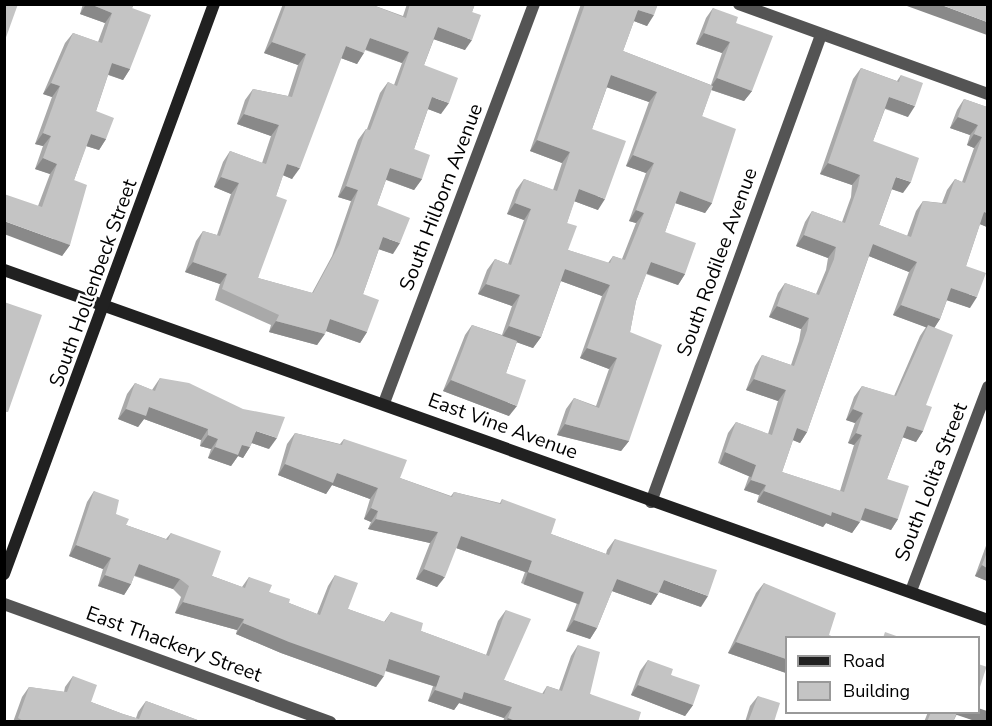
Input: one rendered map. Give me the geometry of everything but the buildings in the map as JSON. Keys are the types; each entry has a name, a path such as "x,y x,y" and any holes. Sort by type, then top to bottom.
{"street":[{"name":"South Hollenbeck Street","path":"4,574 106,306 214,4"},
{"name":"South Hilborn Avenue","path":"384,403 534,4"},
{"path":"739,4 821,36 987,94"},
{"name":"South Rodilee Avenue","path":"651,502 821,36"},
{"name":"East Vine Avenue","path":"4,270 384,403 651,502 911,591 987,620"},
{"name":"South Lolita Street","path":"911,591 987,387"},
{"name":"East Thackery Street","path":"4,604 330,722"}]}
